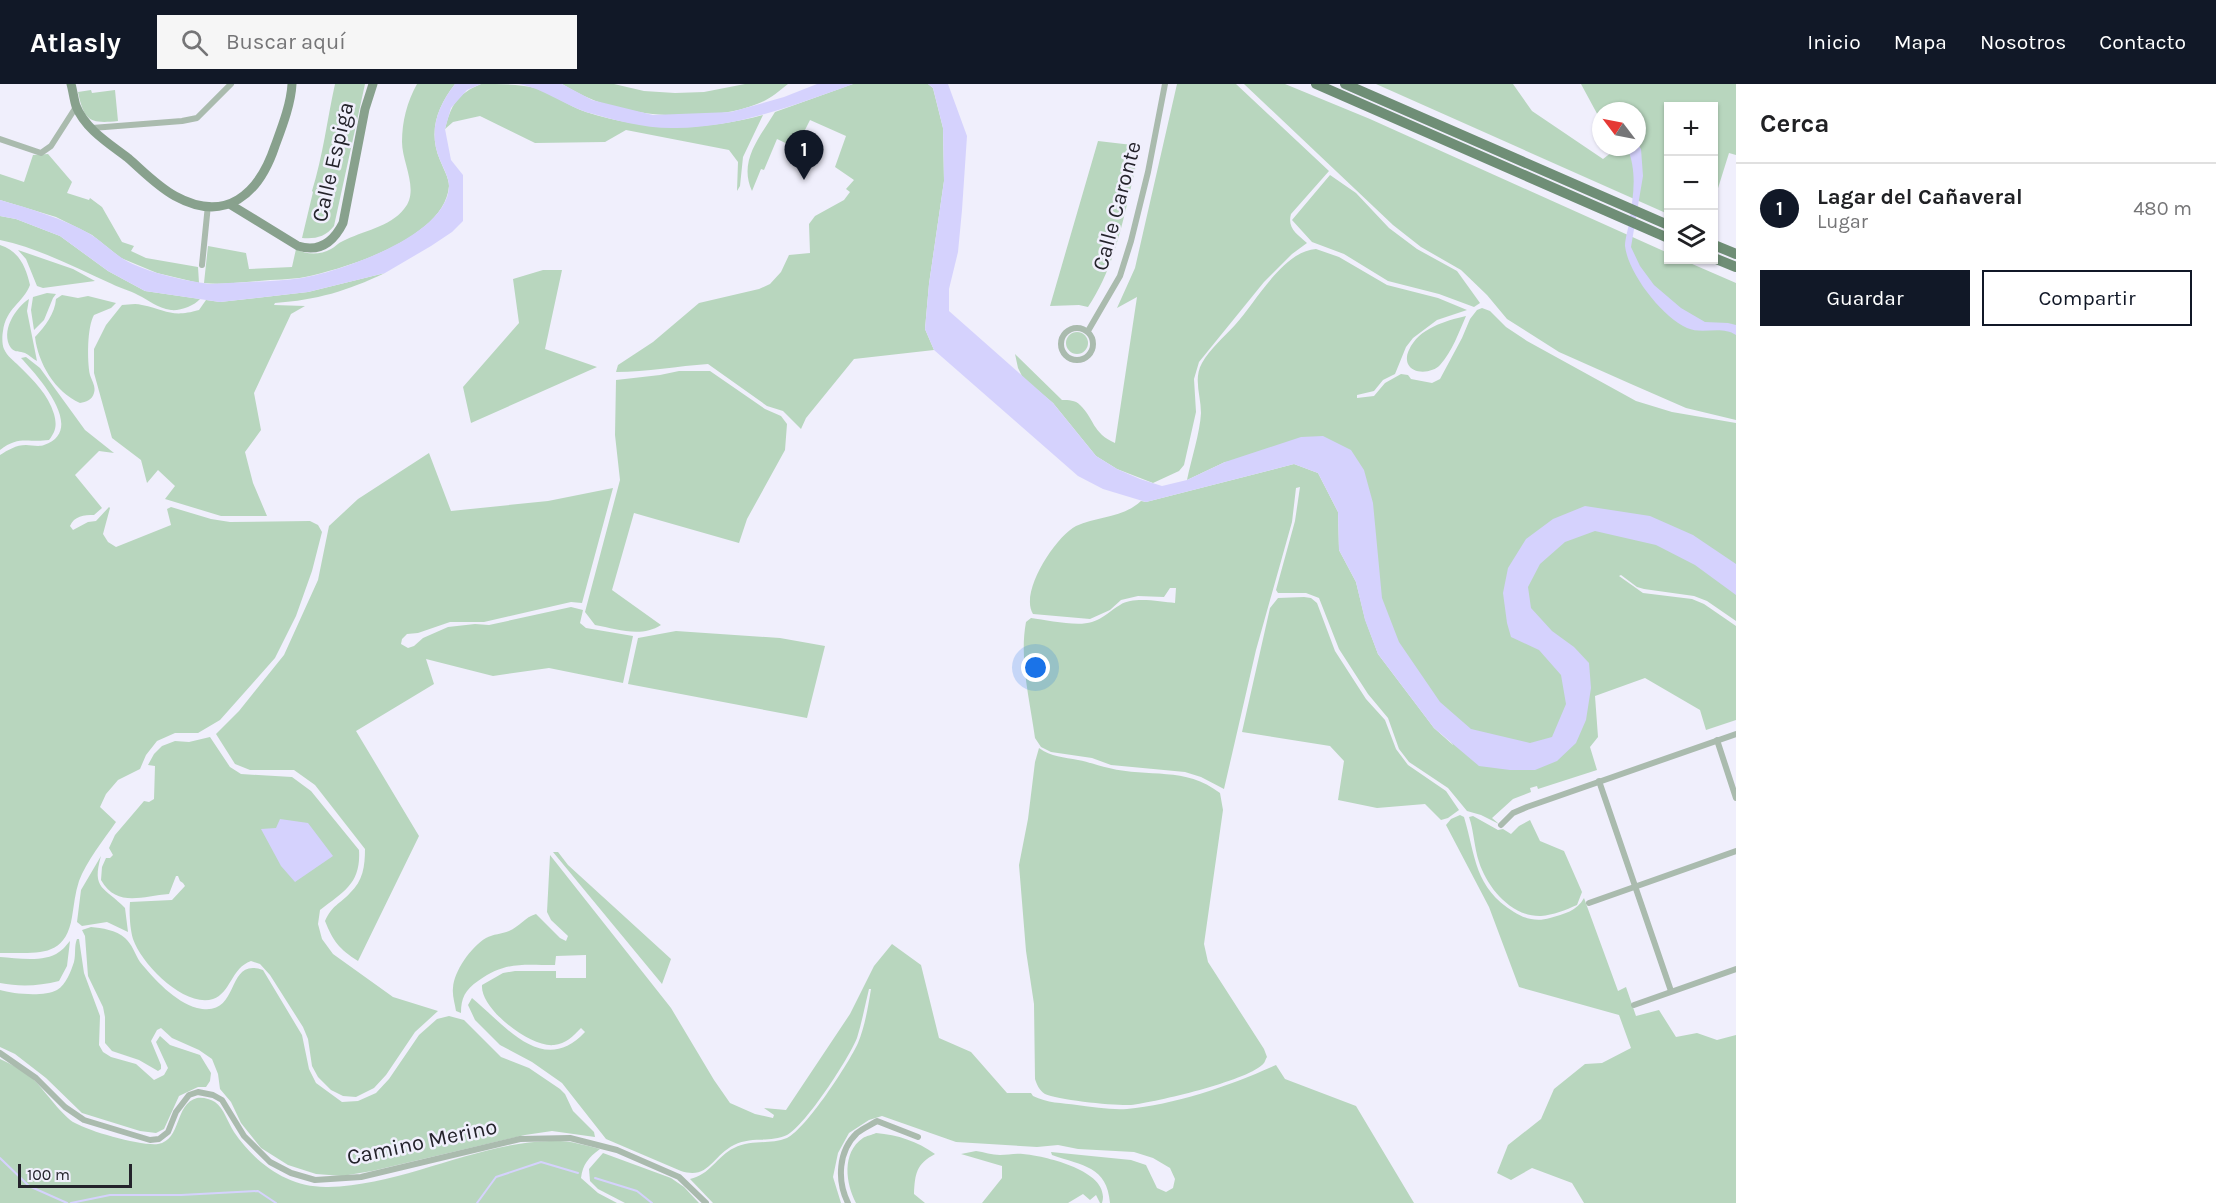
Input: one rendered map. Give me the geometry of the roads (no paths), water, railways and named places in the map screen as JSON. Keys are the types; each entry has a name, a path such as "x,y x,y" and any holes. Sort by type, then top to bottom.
{"main road":[{"path":"1316,84 1664,236"},
{"path":"1345,84 1664,223"},
{"path":"1718,247 1736,254"},
{"path":"1718,260 1736,267"}],"street":[{"path":"71,84 76,106 92,128 165,190 186,201 208,205 231,205 258,183 269,165 282,128 292,84"},
{"path":"92,128 197,118 231,84"},
{"name":"Calle Espiga","path":"231,205 298,246 307,249 319,247 331,241 338,234 343,223 365,109 373,84"},
{"name":"Calle Caronte","path":"1088,331 1120,276 1131,241 1148,172 1165,84"},
{"path":"0,139 41,153 51,146 76,106"},
{"path":"202,265 208,205"},
{"path":"1079,328 1088,331 1093,339 1093,348 1088,356 1080,360 1064,353 1061,344 1064,335 1070,329 1079,328"},
{"path":"1501,825 1513,813 1736,734"},
{"path":"1717,740 1736,798"},
{"path":"1599,781 1671,991"},
{"path":"1589,903 1736,851"},
{"path":"1634,1005 1736,969"},
{"name":"Camino Merino","path":"0,1053 36,1078 65,1107 84,1120 150,1140 159,1139 168,1132 176,1112 189,1095 198,1092 213,1095 222,1100 244,1136 263,1156 291,1173 315,1180 361,1177 520,1139 570,1138 617,1150 679,1177 706,1203"},
{"path":"848,1203 841,1189 842,1160 856,1134 878,1120 918,1137"}],"water":[{"path":"455,84 481,84 467,90 451,108 445,129 451,160 463,175 463,221 452,232 431,246 385,273 308,292 220,302 145,291 108,271 60,236 16,219 0,216 0,200 46,214 90,234 119,256 138,266 163,275 210,284 302,278 342,268 390,248 413,235 431,220 444,204 449,183 436,150 435,130 439,111"},
{"path":"519,84 562,84 592,100 653,115 731,112 784,97 817,84 853,84 766,114 722,124 665,128 619,121 586,112 537,89"},
{"path":"928,84 948,84 967,136 958,252 949,289 949,311 1053,403 1096,456 1140,479 1162,486 1187,480 1225,462 1301,437 1323,436 1351,450 1364,470 1373,503 1382,598 1399,642 1440,702 1471,729 1530,743 1552,737 1566,704 1561,675 1539,650 1511,637 1503,593 1508,568 1526,539 1553,519 1585,506 1650,516 1693,535 1736,564 1736,595 1695,565 1656,545 1595,531 1565,542 1540,564 1528,587 1531,608 1552,631 1574,647 1589,663 1591,688 1586,720 1576,743 1557,761 1535,770 1479,766 1434,728 1378,654 1365,620 1356,582 1339,550 1338,512 1318,473 1294,464 1146,502 1103,489 1078,476 934,350 925,329 944,181 943,128 933,88"},
{"path":"1642,156 1643,176 1631,247 1640,266 1654,285 1681,308 1705,322 1736,325 1736,335 1724,331 1699,331 1687,328 1667,314 1639,281 1632,269 1625,246 1634,185 1630,157"},
{"path":"280,819 308,823 333,856 295,882 281,866 261,829 276,828"}],"waterway":[{"path":"0,1158 29,1186 67,1203"},
{"path":"477,1203 496,1177 541,1162 578,1173"},
{"path":"595,1178 637,1191 652,1203"},
{"path":"71,1203 110,1195 181,1195 258,1191 276,1203"}],"place":[{"name":"Lagar del Cañaveral","path":"804,180"}]}
